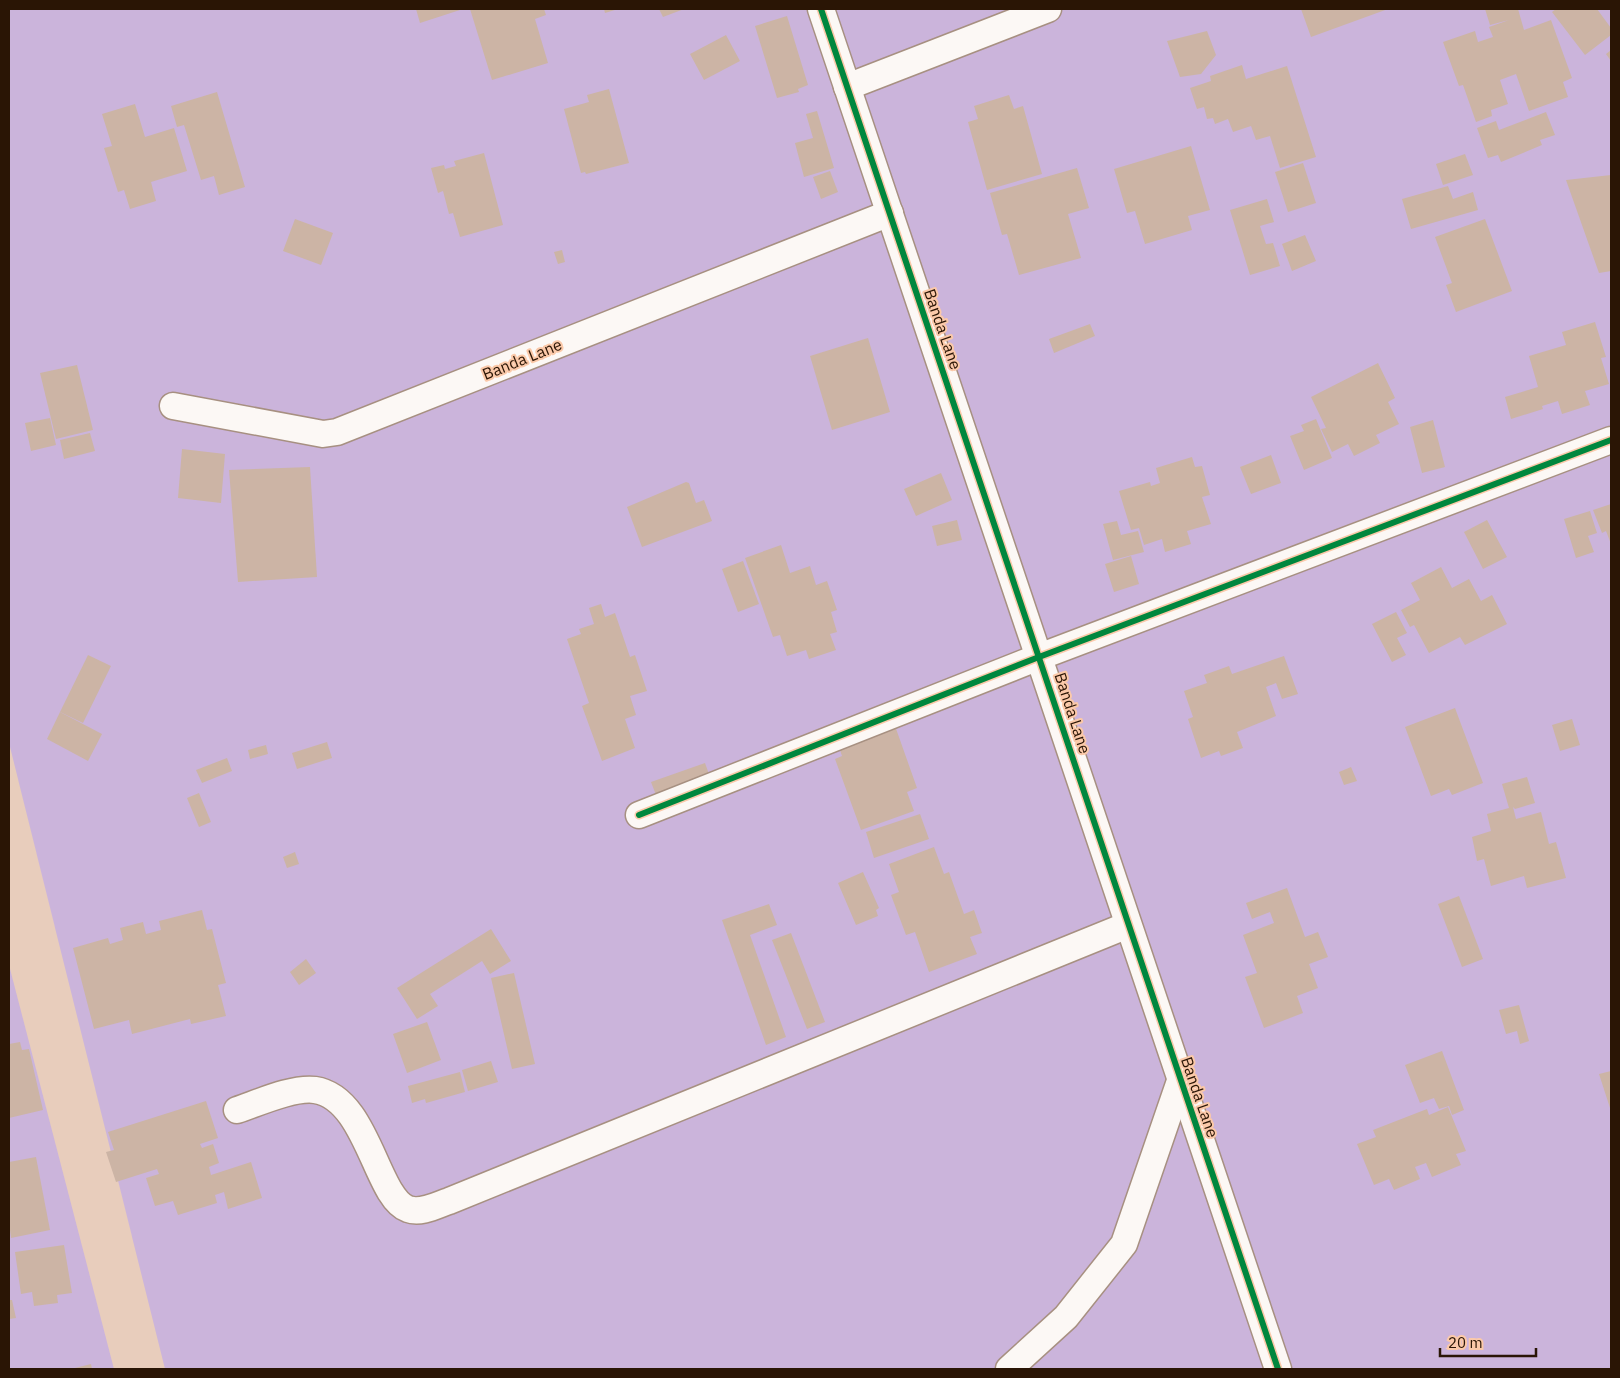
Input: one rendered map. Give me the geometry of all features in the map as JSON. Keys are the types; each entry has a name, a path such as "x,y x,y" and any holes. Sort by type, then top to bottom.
{"street":[{"name":"Banda Lane","path":"821,9 1040,656 1180,1081 1278,1369"},
{"path":"847,87 1048,9"},
{"name":"Banda Lane","path":"173,406 323,434 338,432 890,212"},
{"path":"639,815 1040,656 1611,440"},
{"path":"237,1110 290,1093 314,1090 336,1098 360,1129 397,1203 410,1210 422,1210 449,1201 1128,925"},
{"path":"1009,1369 1066,1317 1124,1244 1180,1081"}],"shaded area":[{"path":"9,9 1611,9 1611,1369 165,1369 9,743"},
{"path":"9,965 114,1369 9,1369"}],"building":[{"path":"416,9 463,9 420,23"},
{"path":"470,9 544,9 546,15 535,19 548,63 492,80"},
{"path":"604,9 618,9 605,13"},
{"path":"659,9 684,9 663,17"},
{"path":"1301,9 1388,9 1311,37"},
{"path":"1485,9 1518,9 1524,30 1551,20 1572,78 1563,82 1568,97 1529,111 1516,74 1500,80 1508,104 1491,110 1492,116 1476,122 1463,85 1459,86 1443,42 1475,31 1478,42 1493,37 1489,27 1509,20 1490,25"},
{"path":"1556,9 1597,9 1611,28 1611,35 1585,55 1552,12"},
{"path":"787,16 808,85 798,89 799,92 777,98 755,26"},
{"path":"1207,31 1216,55 1201,74 1180,77 1167,41"},
{"path":"726,35 740,61 704,80 690,54"},
{"path":"1611,50 1611,61 1606,54"},
{"path":"1242,65 1246,79 1287,66 1316,157 1280,168 1270,136 1256,140 1251,126 1233,132 1228,119 1215,124 1213,118 1207,119 1204,107 1197,109 1190,88 1211,81 1210,76"},
{"path":"609,89 629,163 586,174 585,172 581,173 564,109 589,102 587,95"},
{"path":"217,92 245,187 219,195 214,176 201,180 184,125 177,127 171,106"},
{"path":"1009,95 1014,109 1023,106 1042,174 987,190 968,122 978,119 974,106"},
{"path":"135,104 145,137 174,128 187,171 151,182 156,201 130,209 124,190 118,192 104,148 112,146 102,114"},
{"path":"817,111 834,168 804,177 795,143 813,138 806,114"},
{"path":"1546,112 1555,135 1540,140 1542,145 1501,162 1498,155 1488,158 1477,128 1496,121 1499,130"},
{"path":"1191,146 1210,210 1188,216 1192,230 1145,244 1135,211 1127,213 1114,169"},
{"path":"484,153 503,225 460,237 453,213 449,214 443,191 438,193 431,168 444,165 445,169 456,166 454,161"},
{"path":"1465,154 1473,175 1443,185 1436,164"},
{"path":"1303,163 1316,203 1288,212 1275,172"},
{"path":"1077,168 1089,208 1068,214 1081,258 1019,275 1007,234 1002,235 990,193"},
{"path":"830,171 838,192 821,199 813,177"},
{"path":"1611,175 1611,271 1599,273 1566,180"},
{"path":"1448,186 1453,199 1473,192 1478,210 1411,229 1402,199"},
{"path":"1267,199 1274,222 1260,226 1266,244 1273,243 1280,266 1250,275 1230,210"},
{"path":"295,219 333,233 321,265 283,251"},
{"path":"1485,219 1512,291 1456,312 1446,285 1452,283 1435,237"},
{"path":"1305,235 1316,261 1292,271 1282,244"},
{"path":"562,250 565,262 558,264 554,252"},
{"path":"1595,322 1606,357 1601,358 1609,384 1585,391 1590,405 1562,414 1558,401 1542,406 1543,409 1511,419 1505,397 1538,387 1529,356 1566,345 1562,332"},
{"path":"1090,324 1095,336 1054,353 1049,339"},
{"path":"868,338 890,412 832,430 810,356"},
{"path":"1378,363 1395,398 1388,402 1399,424 1376,435 1380,443 1354,456 1348,444 1332,452 1321,429 1326,428 1311,397"},
{"path":"77,365 93,430 56,439 40,373"},
{"path":"50,418 56,445 31,451 25,423"},
{"path":"1316,419 1332,458 1304,470 1290,436 1304,431 1301,425"},
{"path":"1433,420 1445,467 1422,473 1410,427"},
{"path":"90,433 95,451 64,459 60,440"},
{"path":"182,449 225,454 221,503 178,498"},
{"path":"1271,455 1281,483 1251,494 1240,467"},
{"path":"1192,457 1195,467 1202,466 1210,495 1202,497 1211,524 1187,531 1191,544 1165,552 1162,539 1144,545 1139,528 1131,530 1119,491 1150,482 1151,486 1160,483 1156,468"},
{"path":"310,467 317,577 238,582 229,470"},
{"path":"941,473 952,500 916,516 904,489"},
{"path":"686,482 689,483 696,503 704,500 712,521 642,547 627,507"},
{"path":"1611,504 1611,544 1606,531 1602,533 1593,510"},
{"path":"1590,511 1597,533 1588,536 1594,552 1576,558 1564,519"},
{"path":"957,520 962,540 937,546 932,526"},
{"path":"1487,520 1507,557 1483,569 1464,532"},
{"path":"1117,521 1121,535 1138,531 1144,552 1113,560 1103,524"},
{"path":"781,545 790,573 810,566 816,585 827,581 837,610 831,612 837,632 830,634 836,650 809,659 806,650 787,656 780,635 773,637 745,558"},
{"path":"1131,556 1139,584 1114,592 1105,564"},
{"path":"743,561 759,604 738,612 722,569"},
{"path":"1441,567 1452,588 1469,579 1481,601 1492,595 1507,624 1465,645 1460,637 1429,653 1414,625 1410,627 1401,610 1420,600 1411,583"},
{"path":"601,604 605,617 615,613 630,657 635,655 647,691 630,696 636,715 625,719 635,748 602,761 582,706 589,703 567,639 581,634 579,629 594,624 589,608"},
{"path":"1396,612 1407,633 1397,638 1406,655 1392,662 1372,624"},
{"path":"88,655 111,666 83,723 60,712"},
{"path":"1284,656 1298,694 1282,699 1276,683 1266,687 1276,716 1237,732 1243,748 1221,756 1219,751 1201,758 1188,719 1193,717 1184,691 1207,683 1204,675 1229,666 1232,674"},
{"path":"1455,708 1483,783 1452,795 1449,789 1431,796 1405,727"},
{"path":"60,712 102,734 88,761 47,739"},
{"path":"1572,719 1580,745 1560,751 1552,725"},
{"path":"894,723 917,788 907,792 914,811 861,830 835,759 842,756 838,744"},
{"path":"327,742 332,758 297,769 292,753"},
{"path":"266,745 268,754 250,759 248,750"},
{"path":"227,758 232,771 202,783 196,770"},
{"path":"705,763 710,777 656,795 651,782"},
{"path":"1351,767 1357,781 1344,785 1339,772"},
{"path":"1527,777 1535,803 1515,809 1513,807 1516,819 1541,812 1549,844 1556,842 1566,878 1527,888 1524,876 1491,886 1484,859 1477,861 1472,837 1491,831 1487,814 1509,808 1502,784"},
{"path":"199,793 211,822 199,827 187,798"},
{"path":"920,814 929,839 874,858 866,832"},
{"path":"934,847 944,874 949,872 964,914 974,910 982,933 970,937 977,954 929,972 915,932 906,935 891,895 899,892 889,864"},
{"path":"295,852 299,864 287,868 283,857"},
{"path":"863,872 879,908 876,910 878,916 856,925 838,883"},
{"path":"1287,888 1305,937 1318,932 1328,957 1309,964 1318,988 1297,996 1303,1013 1264,1028 1245,977 1257,973 1243,935 1274,923 1270,912 1252,919 1246,903"},
{"path":"1459,896 1483,959 1462,967 1438,904"},
{"path":"769,904 777,925 750,935 786,1037 766,1045 722,920"},
{"path":"202,910 207,930 212,929 226,983 218,985 226,1016 191,1024 190,1019 132,1034 129,1020 94,1029 73,948 108,938 110,944 123,940 120,928 143,922 146,934 161,930 159,921"},
{"path":"491,929 511,961 490,974 482,961 430,994 438,1006 417,1019 397,988"},
{"path":"791,933 825,1022 807,1029 772,940"},
{"path":"306,959 316,973 299,985 290,972"},
{"path":"514,973 535,1064 512,1069 491,978"},
{"path":"1519,1005 1529,1041 1520,1044 1517,1031 1506,1034 1499,1010"},
{"path":"427,1022 441,1060 407,1073 393,1034"},
{"path":"20,1042 22,1050 29,1049 43,1110 9,1118 9,1044"},
{"path":"1442,1051 1464,1110 1452,1115 1449,1106 1439,1109 1434,1098 1420,1103 1405,1065"},
{"path":"491,1061 498,1082 468,1091 462,1070"},
{"path":"1611,1071 1611,1111 1599,1074"},
{"path":"460,1072 465,1092 426,1103 425,1099 412,1103 408,1086"},
{"path":"206,1101 218,1138 200,1144 202,1148 213,1144 219,1163 209,1167 211,1175 251,1162 262,1198 228,1209 224,1192 215,1195 217,1203 178,1215 173,1201 155,1206 146,1178 159,1174 157,1169 116,1182 106,1152 114,1150 108,1132"},
{"path":"1448,1107 1466,1151 1456,1154 1461,1165 1432,1177 1426,1163 1415,1167 1420,1179 1394,1190 1389,1179 1374,1185 1357,1144 1376,1137 1373,1130 1427,1109 1429,1115"},
{"path":"36,1157 50,1230 11,1238 9,1223 9,1162"},
{"path":"64,1245 72,1293 57,1295 58,1303 34,1306 32,1292 21,1294 15,1252"},
{"path":"9,1300 12,1300 16,1318 9,1319"},
{"path":"91,1364 92,1369 71,1369"}],"cycle path":[{"path":"821,9 1278,1369"},
{"path":"639,815 1039,657 1611,440"}]}
